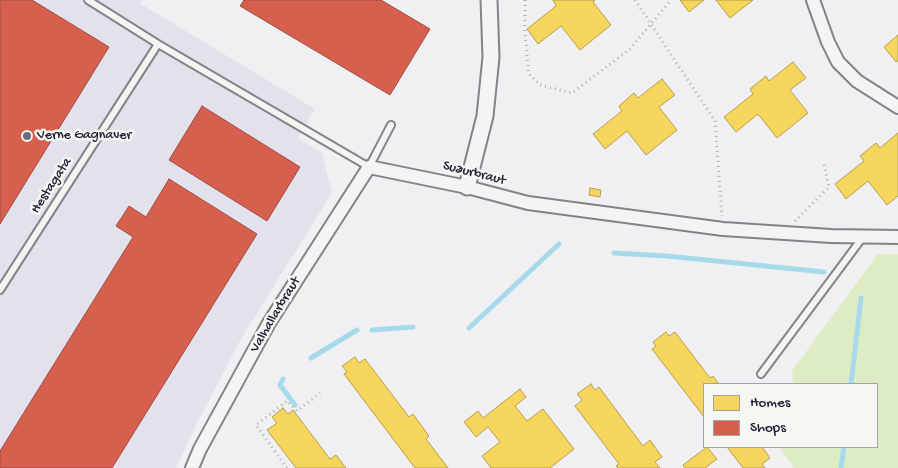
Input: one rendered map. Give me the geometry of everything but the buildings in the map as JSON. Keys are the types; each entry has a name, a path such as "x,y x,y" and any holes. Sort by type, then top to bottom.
{"street":[{"path":"467,186 485,116 491,57 489,0"},
{"path":"813,0 828,42 838,62 857,81 898,107"},
{"name":"Suðurbraut","path":"369,167 467,186 528,203 723,229 898,237"},
{"name":"Valhallarbraut","path":"192,468 200,448 269,323 369,167"}],"lane":[{"name":"Suðurbraut","path":"88,0 158,44 369,167"},
{"name":"Hestagata","path":"0,290 158,44"},
{"path":"369,167 391,124"},
{"path":"761,374 864,236"}],"path":[{"path":"525,0 525,33 529,74 540,85 572,93 630,49 671,0"},
{"path":"635,0 715,121 723,229"},
{"path":"783,233 829,187 824,164"},
{"path":"287,468 256,425 287,402 297,411 320,394"}],"shaded area":[{"path":"0,0 143,0 141,4 315,109 298,138 322,153 332,193 241,339 176,468 0,468"}],"green space":[{"path":"878,254 898,254 898,468 795,468 780,448 878,448 878,383 793,383 792,371"}],"waterway":[{"path":"469,328 559,244"},
{"path":"614,253 667,256 824,272"},
{"path":"851,383 861,298"},
{"path":"372,330 413,327"},
{"path":"311,358 357,330"},
{"path":"283,379 280,385 295,405"},
{"path":"841,468 844,448"}],"place":[{"name":"Verne Gagnaver","path":"27,136"}]}
